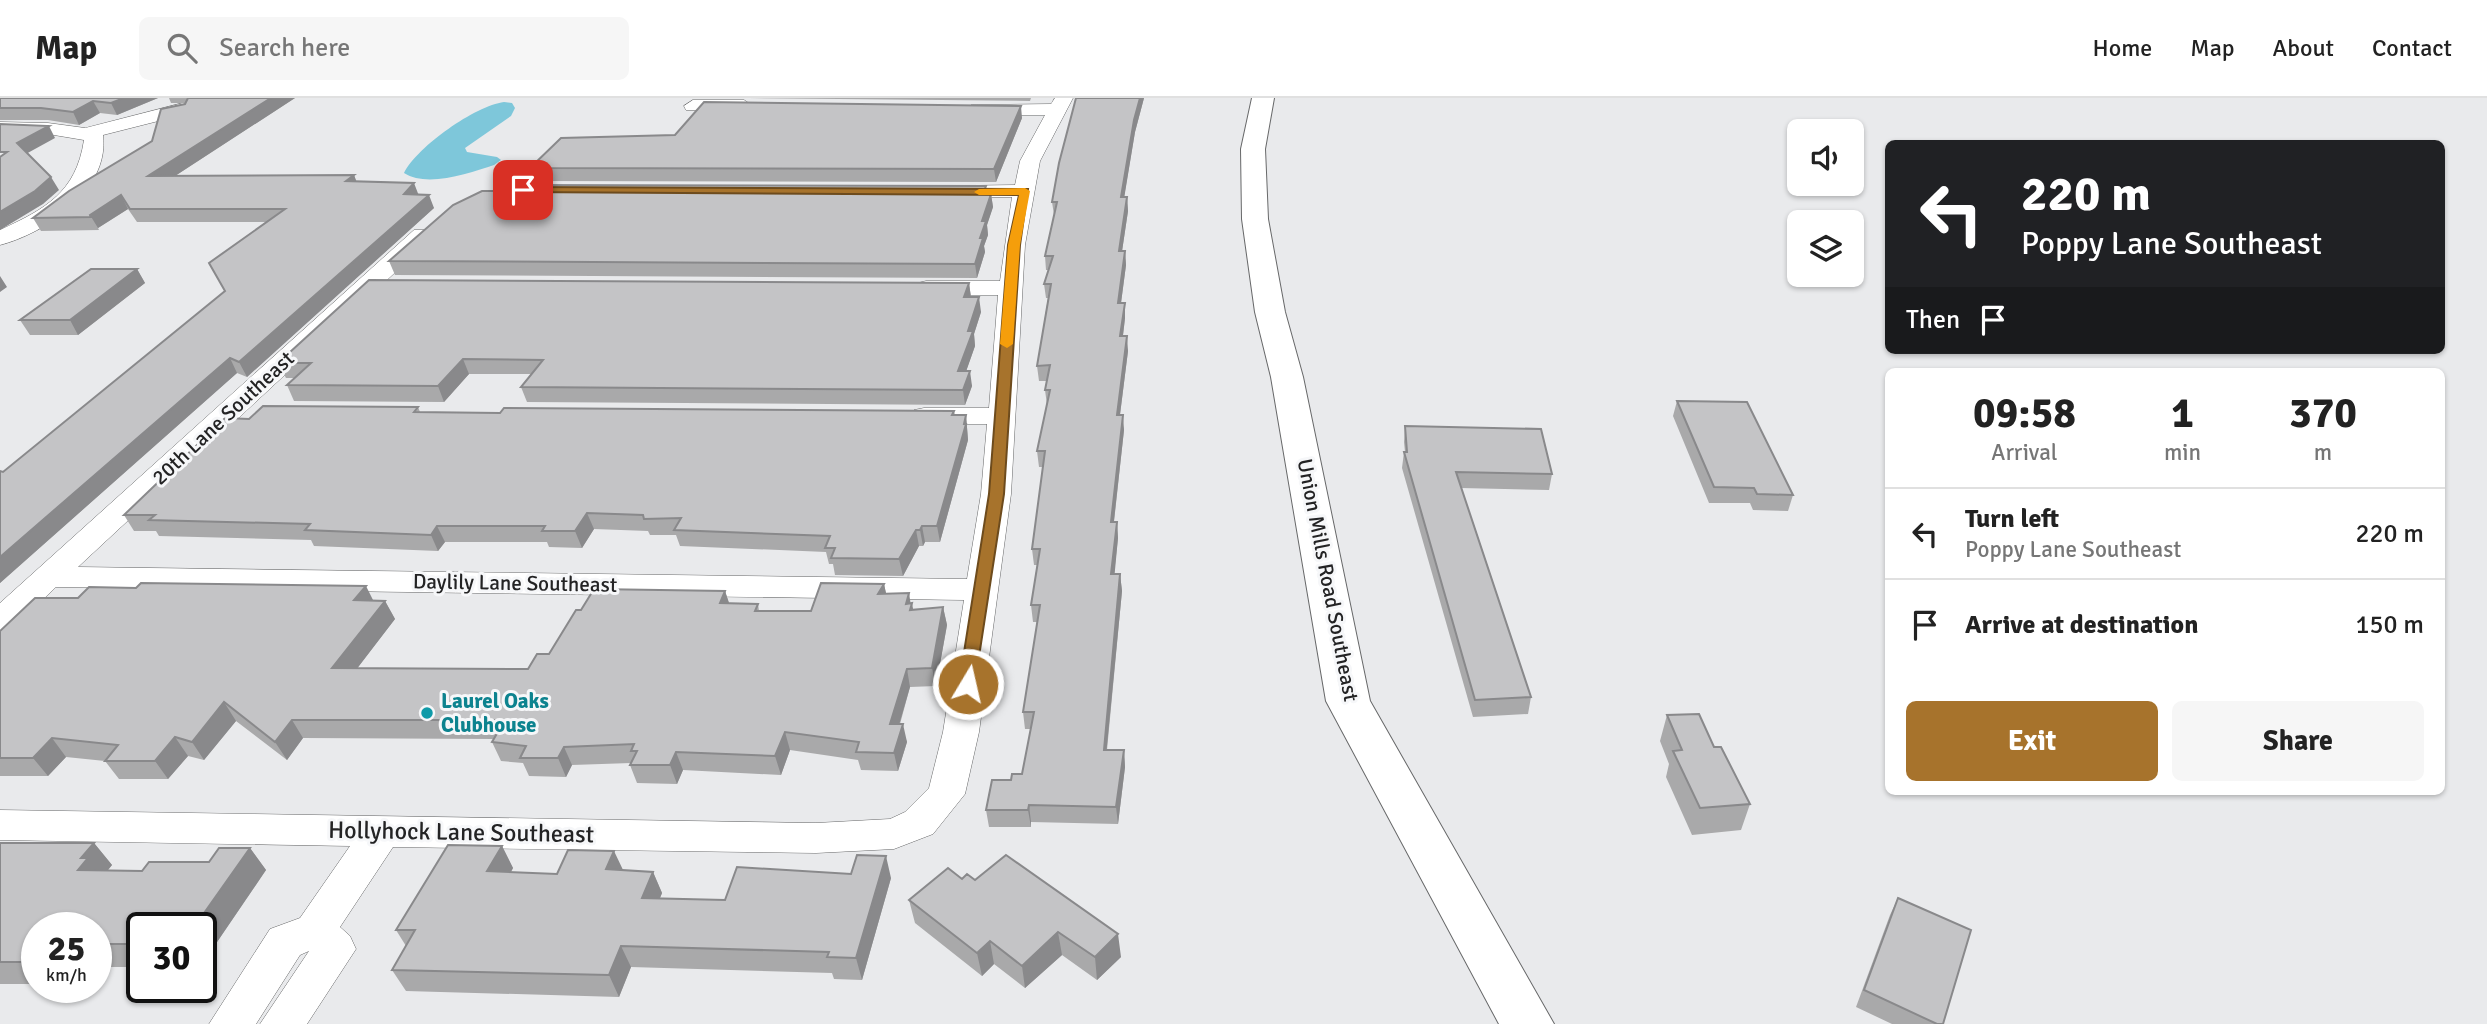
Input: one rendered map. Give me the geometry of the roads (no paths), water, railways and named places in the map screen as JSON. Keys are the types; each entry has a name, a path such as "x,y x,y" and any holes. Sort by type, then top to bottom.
{"street":[{"name":"Union Mills Road Southeast","path":"1263,98 1253,149 1255,219 1270,312 1287,377 1348,701 1527,1024"},
{"path":"961,109 1060,104"},
{"path":"982,590 996,494 1014,245 1030,161 1060,104"},
{"path":"693,106 760,107"},
{"path":"85,134 183,109"},
{"path":"0,128 51,128 94,137 94,150 81,188 60,204 0,238"},
{"path":"920,193 1025,191"},
{"name":"20th Lane Southeast","path":"0,621 234,411 445,214"},
{"path":"368,285 396,285"},
{"path":"899,288 1011,288"},
{"path":"234,411 261,411"},
{"path":"895,416 1001,416"},
{"name":"Daylily Lane Southeast","path":"49,577 982,590"},
{"name":"Hollyhock Lane Southeast","path":"0,825 816,838 894,834 919,823 946,794 961,732 982,590"},
{"path":"231,1024 285,942 315,930 382,831"},
{"path":"282,1024 335,949 315,930"}],"water":[{"path":"504,102 512,103 515,108 511,116 465,148 467,152 501,160 494,165 449,178 424,179 404,173 421,151 448,129 478,111"}],"place":[{"name":"Laurel Oaks Clubhouse","path":"427,713"}]}
